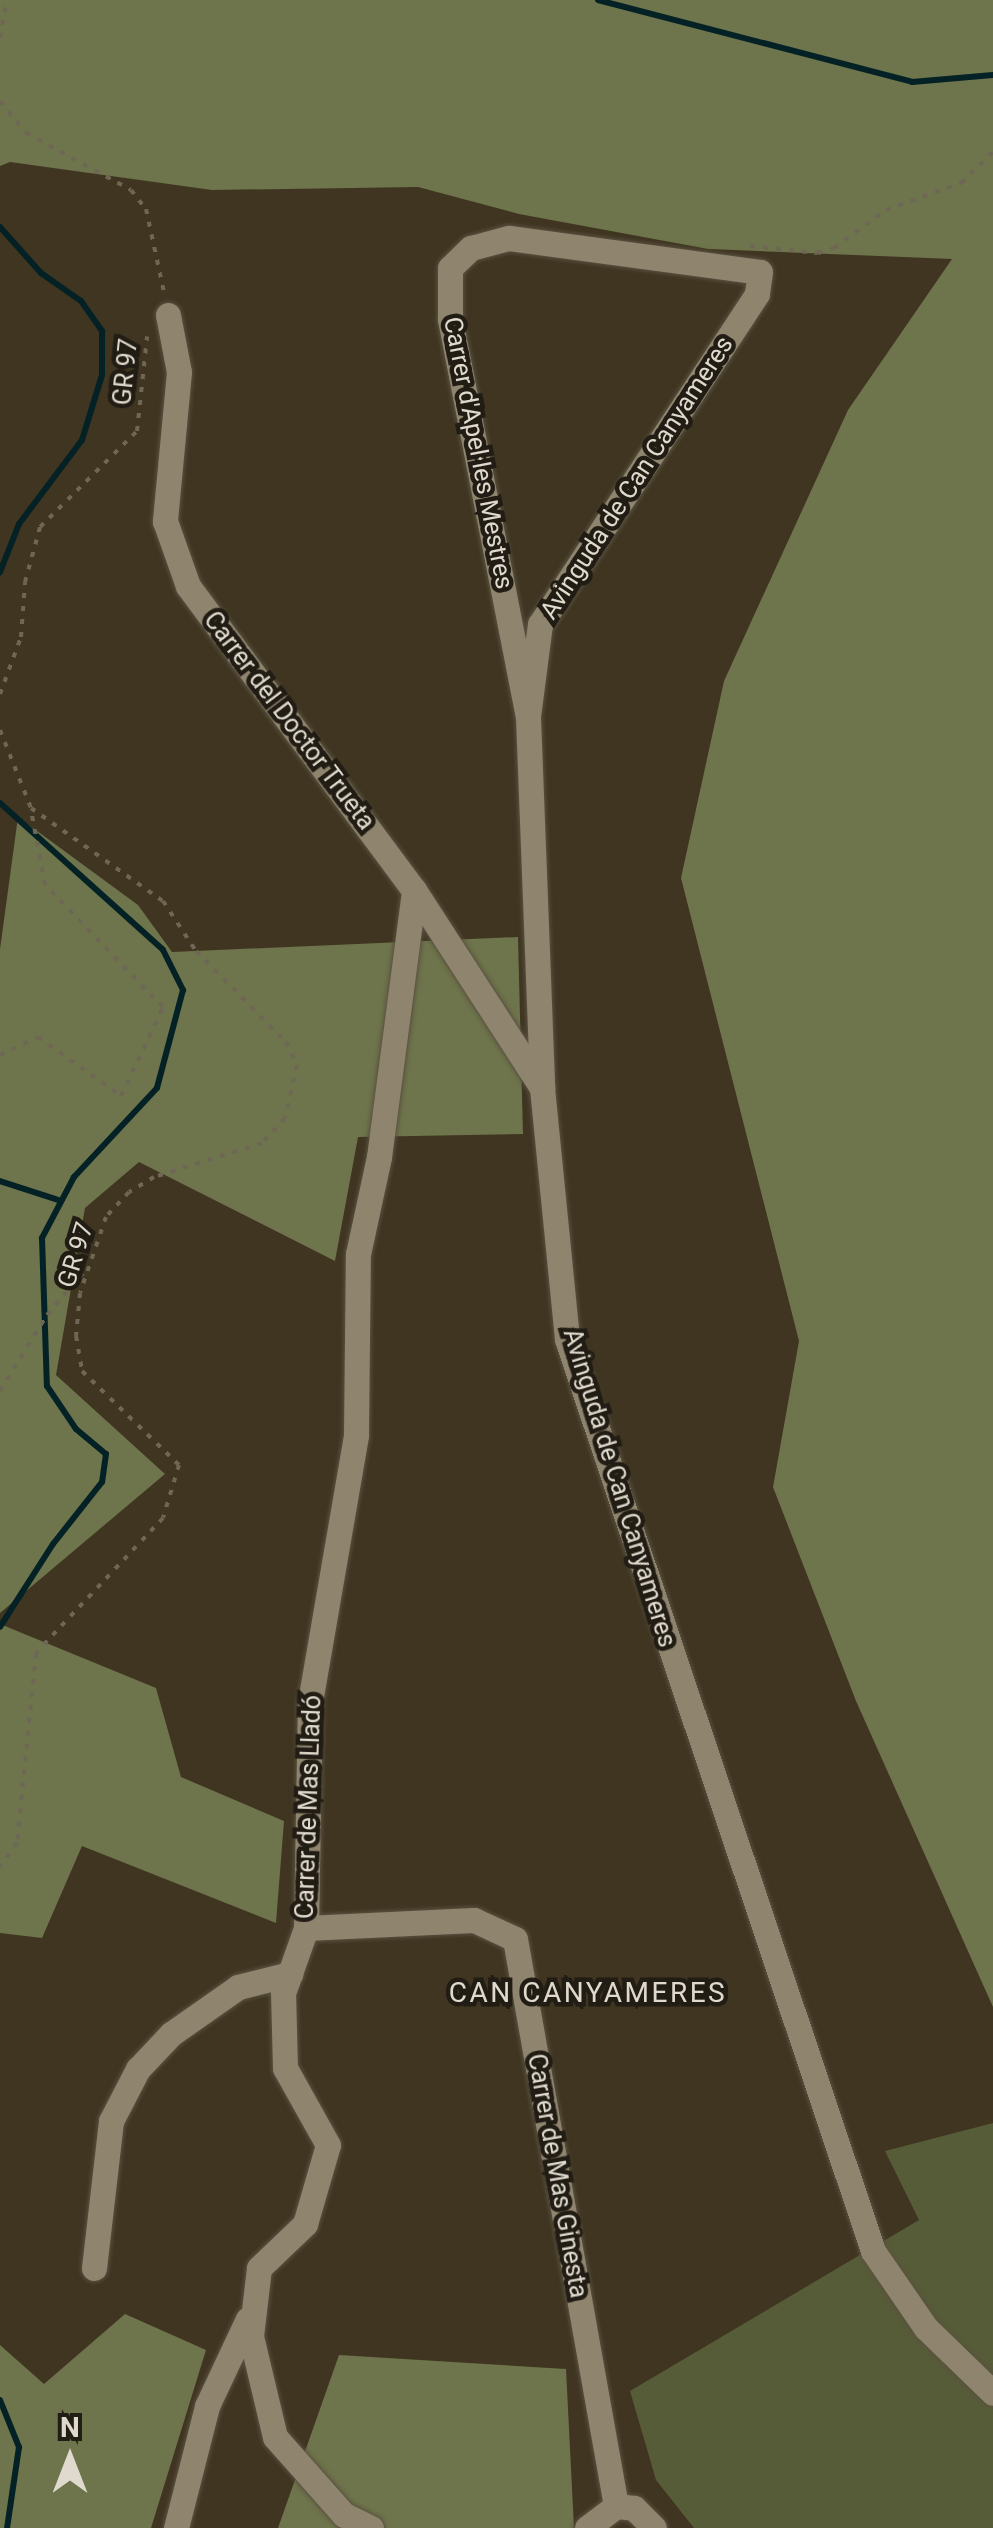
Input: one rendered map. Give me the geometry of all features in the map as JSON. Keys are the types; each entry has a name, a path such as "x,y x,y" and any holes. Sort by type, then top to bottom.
{"street":[{"name":"Carrer d'Apel·les Mestres","path":"528,717 450,318 450,268 472,248 509,238 760,272"},
{"name":"Avinguda de Can Canyameres","path":"760,272 757,294 540,624 528,717 542,1088 568,1339 873,2250 926,2328 993,2393"},
{"name":"Carrer del Doctor Trueta","path":"168,314 178,372 165,521 188,586 414,890 542,1088"},
{"name":"Carrer de Mas Lladó","path":"371,2528 344,2515 276,2437 251,2336 260,2268 304,2224 328,2145 285,2068 283,1993 306,1928 310,1702 356,1434 358,1254 379,1156 414,890"},
{"name":"Carrer de Mas Ginesta","path":"306,1928 474,1920 516,1939 616,2506"},
{"path":"94,2268 111,2121 138,2069 170,2034 238,1987 290,1974"},
{"path":"176,2528 207,2406 255,2305"},
{"path":"588,2528 616,2506 634,2508 660,2526"}],"path":[{"path":"0,38 7,0"},
{"name":"GR 97","path":"0,101 26,134 131,190 146,209 168,314 149,320 137,430 40,527 25,582 21,637 0,694"},
{"path":"0,117 7,114"},
{"path":"731,268 754,243 818,253 834,248 886,210 961,184 993,152"},
{"path":"0,730 31,808 44,885 164,1007 121,1096 38,1037 0,1055"},
{"name":"GR 97","path":"0,1866 17,1842 36,1653 163,1518 178,1465 82,1371 76,1336 87,1269 106,1217 128,1192 180,1166 262,1143 285,1118 297,1065 286,1042 196,950 163,901 31,808"},
{"path":"0,1391 47,1314 87,1269"}],"green space":[{"path":"0,0 993,0 993,2007 856,1701 773,1487 799,1341 681,878 724,681 848,410 952,259 708,249 519,214 418,187 212,190 10,162 0,166"},
{"path":"18,817 138,905 172,952 518,937 523,1134 358,1137 335,1261 139,1162 85,1208 56,1375 165,1474 0,1613 0,949"},
{"path":"0,1624 156,1688 181,1777 284,1821 276,1923 82,1846 42,1938 0,1933"},
{"path":"993,2123 993,2528 694,2528 656,2480 630,2391 919,2220 885,2151"},
{"path":"125,2314 206,2350 151,2528 0,2528 0,2345 44,2384"},
{"path":"339,2355 566,2369 574,2528 278,2528"}],"waterway":[{"path":"598,0 912,82 993,75"},
{"path":"0,227 41,273 81,301 102,331 102,375 82,440 19,524 0,572"},
{"path":"0,803 163,950 183,990 157,1088 74,1177 42,1238 47,1386 76,1429 106,1454 102,1482 53,1544 0,1627"},
{"path":"0,1181 58,1200"},
{"path":"0,2400 19,2447 7,2528"}],"district":[{"name":"CAN CANYAMERES","path":"588,1993"}]}
